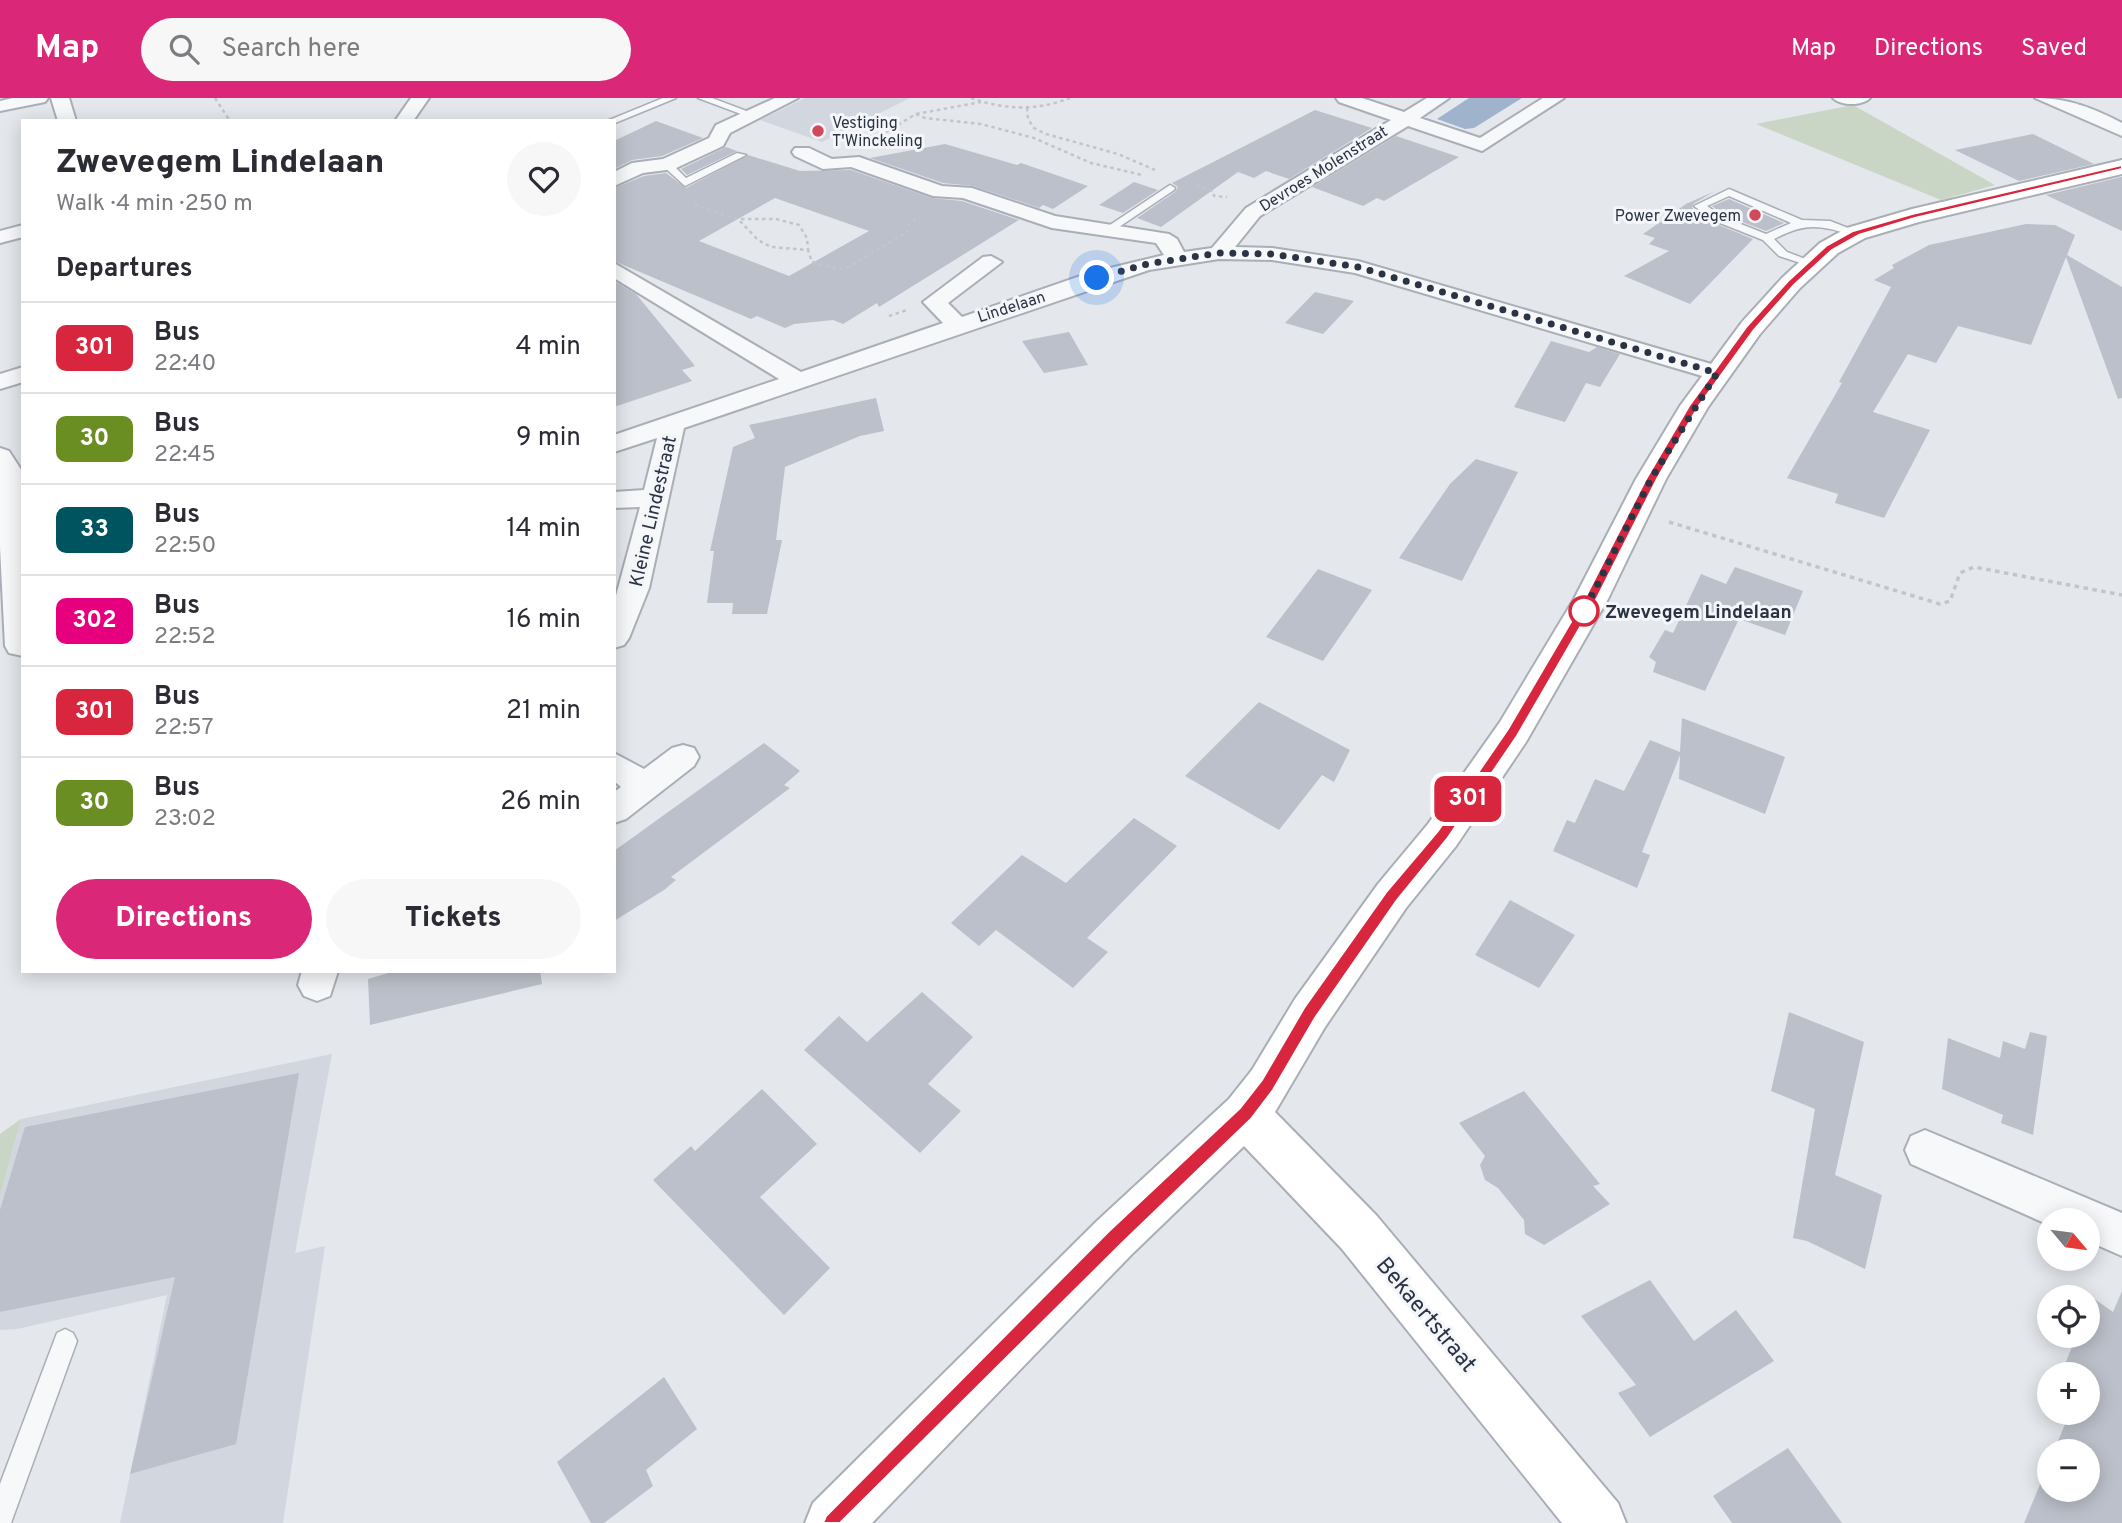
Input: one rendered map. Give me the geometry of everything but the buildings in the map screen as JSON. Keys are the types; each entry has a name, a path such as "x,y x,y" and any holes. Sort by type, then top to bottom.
{"main road":[{"path":"833,1523 1114,1238 1245,1114 1268,1085 1310,1013 1392,896 1443,835 1513,732 1591,598 1694,406 1751,328 1810,263 1856,233 1912,216 2122,167"},
{"name":"Bekaertstraat","path":"1245,1114 1359,1232 1598,1523"}],"street":[{"path":"0,106 38,98"},
{"path":"60,98 66,119"},
{"path":"405,119 420,98"},
{"path":"616,179 639,167 667,165 716,142 723,129 789,98"},
{"path":"1345,98 1404,118"},
{"name":"Devroes Molenstraat","path":"1219,253 1253,212 1440,98"},
{"name":"Devroes Molenstraat","path":"1404,118 1482,145 1555,98"},
{"path":"1842,98 1861,98"},
{"path":"2044,98 2087,112 2122,130"},
{"path":"802,152 830,164 852,161 940,192 965,192 1052,222 1162,238 1170,243 1176,260"},
{"path":"1030,236 1052,222"},
{"path":"0,237 21,231"},
{"name":"Lindelaan","path":"616,442 1097,278 1219,253 1272,254 1358,267 1717,373"},
{"name":"Lindelaan","path":"957,324 928,305 991,262"},
{"path":"616,270 796,379"},
{"path":"0,382 21,375"},
{"name":"Lindelaan","path":"616,459 652,441 673,422"},
{"name":"Kleine Lindestraat","path":"616,633 635,588 658,498 673,422"},
{"path":"0,456 9,471 14,648"},
{"path":"616,500 658,498"},
{"path":"616,808 683,757"},
{"path":"616,766 629,775 641,789"},
{"path":"1925,1150 2059,1208"},
{"path":"2100,1226 2122,1235"}],"lane":[{"path":"616,119 671,98"},
{"path":"703,98 752,115"},
{"path":"667,165 685,183 741,155"},
{"path":"1109,229 1170,188"},
{"path":"1798,222 1729,192 1699,205 1720,219 1767,238 1783,254 1810,263"},
{"path":"1767,238 1798,222 1811,220 1856,233"},
{"path":"0,1518 65,1341"}],"path":[{"path":"215,98 229,119"},
{"path":"971,98 1014,109 1044,107 1070,98"},
{"path":"830,164 916,114 981,102"},
{"path":"1027,108 1028,119 1034,128 1046,134 1118,154 1158,171"},
{"path":"916,114 981,124 1034,138 1048,147 1091,163 1136,174 1153,169"},
{"path":"1034,138 1046,134"},
{"path":"685,183 677,197 706,211 719,210 740,219 776,219 799,225 807,238 812,262 837,269 849,267 907,232 909,223 959,192"},
{"path":"1192,184 1213,191 1214,196 1223,199 1231,195 1263,205"},
{"path":"740,219 765,247 782,251 808,250"},
{"path":"1635,512 1940,604 1950,601 1960,573 1974,567 2122,595"}],"shaded area":[{"name":"Vestiging T'Winckeling","path":"805,98 910,98 822,142 760,120"},
{"path":"332,1054 295,1253 325,1246 283,1523 120,1523 167,1295 17,1329 0,1330 0,1196 21,1119"}],"green space":[{"path":"1853,105 1995,185 1941,200 1756,124"},
{"path":"21,1119 0,1196 0,1134"}],"water":[{"path":"1469,98 1522,98 1474,128 1465,129 1437,119"}],"bus line":[{"name":"301","path":"833,1523 1114,1238 1245,1114 1268,1085 1310,1013 1392,896 1443,835 1513,732 1554,666 1651,479 1694,406 1751,328 1810,263 1829,248 1856,233 1912,216 2122,167"}],"place":[{"name":"Vestiging T'Winckeling","path":"818,131"},
{"name":"Power Zwevegem","path":"1755,215"},
{"name":"Zwevegem Lindelaan","path":"1584,611"}],"route":[{"path":"1097,278 1147,264 1219,253 1272,254 1358,267 1717,373 1651,479 1579,621 1584,611"}]}
